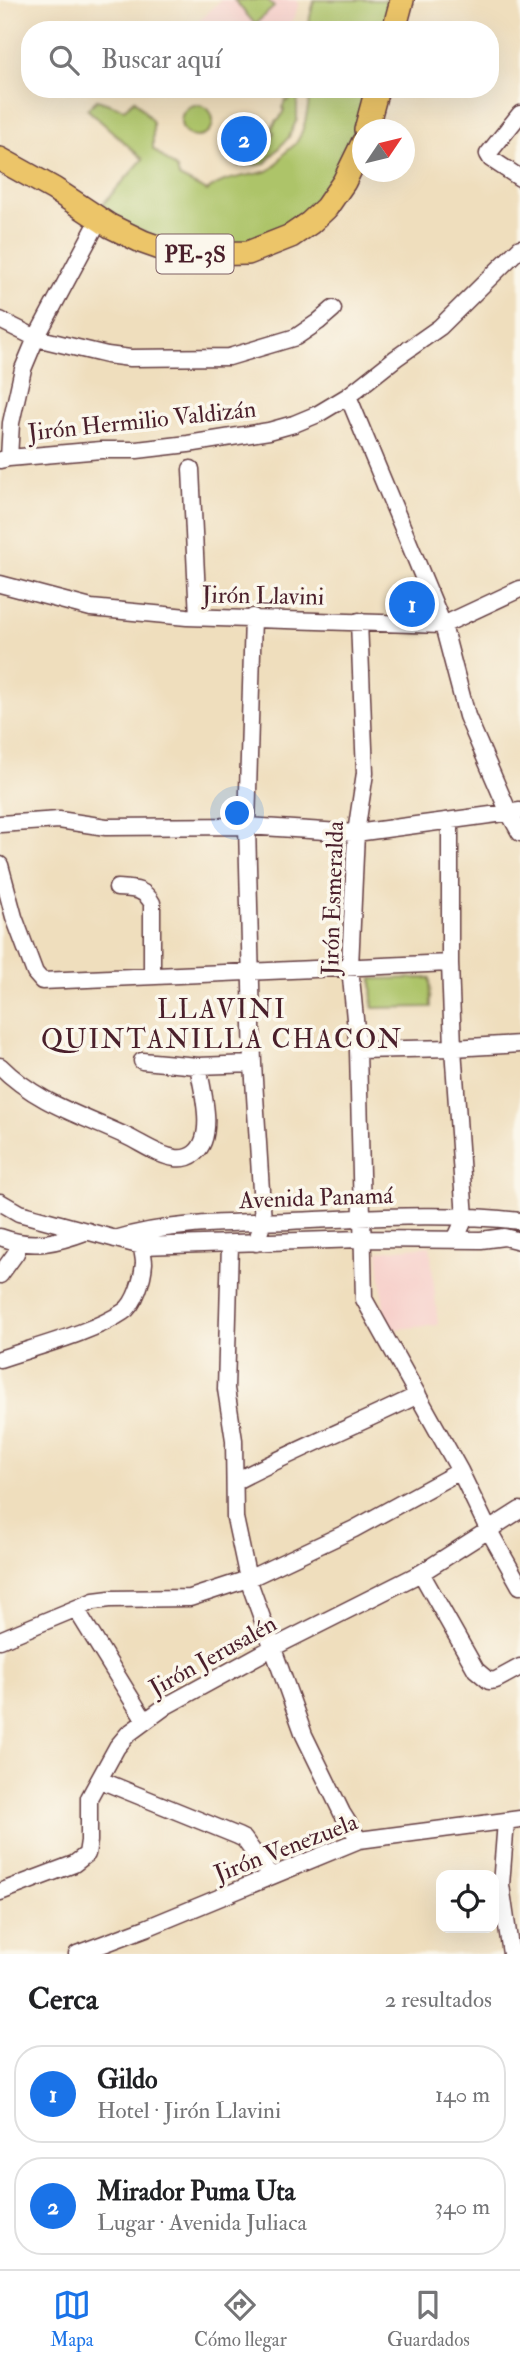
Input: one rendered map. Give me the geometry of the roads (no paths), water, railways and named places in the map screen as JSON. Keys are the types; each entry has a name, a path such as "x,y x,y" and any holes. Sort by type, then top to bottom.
{"highway":[{"path":"396,21 402,0"},
{"path":"369,119 375,98"},
{"name":"PE-3S","path":"0,159 54,189 124,234 160,248 197,254 248,253 291,236 326,208 352,165"}],"street":[{"path":"520,114 488,154 491,159 520,177"},
{"path":"4,459 6,420 23,369 36,338 99,220"},
{"name":"Jirón Hermilio Valdizán","path":"4,459 101,450 147,449 269,431 318,414 348,396 440,327 520,248"},
{"path":"0,320 36,338 88,352 130,358 229,357 296,337 318,323 333,309"},
{"path":"348,396 443,625 467,716 514,812 520,832"},
{"path":"191,469 198,617"},
{"name":"Jirón Llavini","path":"0,584 91,608 198,617 443,625 520,589"},
{"path":"253,617 247,826 253,1064 263,1222 256,1243"},
{"name":"Jirón Esmeralda","path":"359,621 365,773 356,833 350,967 358,1050 364,1299 460,1471 520,1586"},
{"path":"0,824 59,820 106,827 218,825 356,833 514,812"},
{"path":"450,821 453,1048 466,1218 455,1240"},
{"path":"0,865 35,973 42,981 450,963"},
{"path":"117,887 138,890 147,895 152,903 152,975"},
{"path":"358,1050 520,1044"},
{"path":"142,1061 198,1066 253,1064"},
{"path":"0,1066 63,1111 173,1158 186,1158 196,1153 206,1135 207,1122 198,1066"},
{"name":"Avenida Panamá","path":"0,1202 19,1213 142,1247 361,1239 455,1240 504,1237 520,1241"},
{"name":"Avenida Panamá","path":"115,1238 145,1230 263,1222 494,1217 520,1221"},
{"path":"0,1237 19,1244 61,1241 88,1231"},
{"path":"0,1275 16,1253 19,1244"},
{"path":"230,1244 226,1388 234,1440 235,1518 247,1579 304,1735 342,1813 359,1840"},
{"path":"0,1359 87,1329 124,1312 131,1304 139,1282 144,1262 142,1247"},
{"path":"236,1481 290,1453 418,1395"},
{"path":"0,1640 94,1601 190,1598 247,1579 354,1529 460,1471"},
{"name":"Jirón Jerusalén","path":"0,1892 74,1864 87,1854 89,1798 117,1747 145,1721 166,1706 272,1648 421,1573 520,1510"},
{"path":"421,1573 476,1670 489,1681 520,1667"},
{"path":"75,1609 145,1721"},
{"path":"100,1780 244,1839 270,1875"},
{"path":"511,1954 501,1885 513,1820"},
{"name":"Jirón Venezuela","path":"77,1954 359,1840 513,1820"}],"place":[{"name":"Mirador Puma Uta","path":"244,139"},
{"name":"Gildo","path":"412,604"}],"district":[{"name":"LLAVINI QUINTANILLA CHACON","path":"222,1025"}]}
